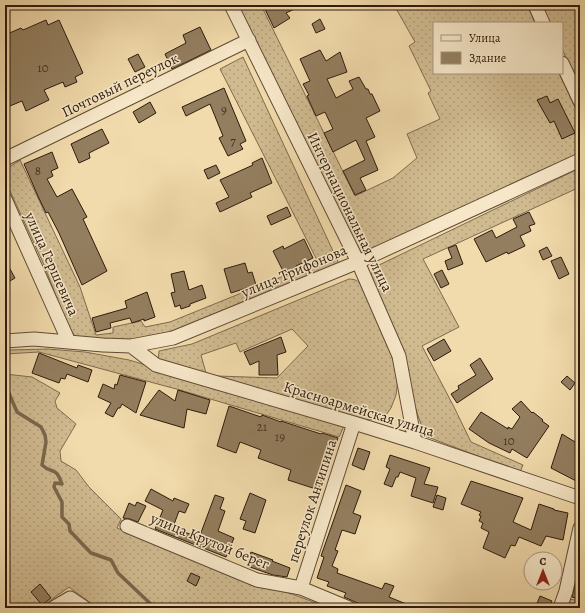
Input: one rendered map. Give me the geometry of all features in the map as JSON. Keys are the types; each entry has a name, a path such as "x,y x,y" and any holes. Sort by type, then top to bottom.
{"street":[{"name":"Интернациональная улица","path":"231,5 358,262 399,356 415,442"},
{"path":"535,5 543,22"},
{"name":"Почтовый переулок","path":"5,158 249,40"},
{"path":"563,65 580,101"},
{"name":"улица Трифонова","path":"5,341 34,339 131,346 173,338 358,262 580,160"},
{"name":"улица Гершевича","path":"5,199 69,342"},
{"name":"Красноармейская улица","path":"131,346 156,366 354,423 580,498"},
{"name":"переулок Антипина","path":"300,588 354,423"},
{"name":"улица Крутой берег","path":"127,526 257,580 300,588 349,608"},
{"path":"560,608 566,591 580,528"},
{"path":"53,608 70,598 85,608"}],"shaded area":[{"path":"232,5 261,5 355,196 393,178 417,158 407,134 440,119 428,93 431,91 409,46 415,42 394,5 527,5 535,22 433,22 433,74 559,74 580,118 580,153 357,258"},
{"path":"541,5 572,5 580,21 580,88 563,51 563,22 550,22"},
{"path":"243,57 340,266 178,330 124,341 82,338 75,336 63,314 44,265 5,180 5,170 20,160 80,287 96,335 113,333 113,327 141,321 145,327 170,322 318,262 220,69"},
{"path":"580,168 580,187 423,259 459,327 422,346 471,442 523,465 520,472 425,436 371,278 371,274 377,266"},
{"path":"349,279 356,280 363,288 394,358 398,378 396,395 391,408 386,415 380,419 362,420 158,364 159,351 192,344","holes":["292,329 308,346 277,378 217,376 206,373 201,355 236,343 240,352"]},
{"path":"48,349 85,352 129,360 345,424 339,437 180,390 39,352 5,354 5,350"},
{"path":"5,374 32,377 60,393 55,401 57,408 76,424 60,451 61,461 76,470 89,487 121,519 117,528 241,580 292,594 329,608 97,608 69,587 40,608 5,608"},
{"path":"569,599 580,601 580,608 565,608"}],"building":[{"path":"263,5 303,5 286,13 290,18 274,28"},
{"path":"320,19 325,29 316,33 312,24"},
{"path":"46,20 48,25 59,20 83,73 75,77 77,82 65,87 63,82 44,90 49,100 26,111 22,101 5,108 5,35 21,28 23,30"},
{"path":"200,27 211,50 172,69 165,54 186,43 183,35"},
{"path":"320,50 326,61 340,52 347,72 327,79 336,98 353,89 349,81 359,77 366,89 368,89 370,94 372,94 380,111 366,118 375,137 366,141 378,170 360,178 366,190 355,195 343,171 365,160 356,140 333,152 324,133 333,129 325,112 316,116 307,96 309,95 303,84 310,81 300,59"},
{"path":"138,54 145,67 135,72 128,59"},
{"path":"224,88 246,141 240,144 243,149 228,156 219,138 223,136 210,104 186,116 182,107"},
{"path":"547,96 550,103 558,99 575,133 562,139 554,121 550,123 537,100"},
{"path":"150,102 156,113 139,123 133,112"},
{"path":"102,129 109,143 89,153 90,158 79,163 71,144"},
{"path":"52,152 58,168 51,171 53,176 47,179 57,197 72,189 87,217 83,219 107,271 82,285 59,233 48,212 46,213 24,164"},
{"path":"262,158 272,183 250,193 252,197 220,212 216,203 229,197 220,180 253,165 252,163"},
{"path":"216,165 220,173 208,179 204,170"},
{"path":"287,207 291,216 271,225 267,216"},
{"path":"529,212 535,224 529,226 531,231 520,236 525,246 508,254 507,252 486,262 474,239 492,230 496,238 517,227 513,219"},
{"path":"304,239 313,258 296,266 298,269 285,275 273,251 283,246 284,249"},
{"path":"456,245 463,264 448,270 445,261 452,258 448,248"},
{"path":"547,247 552,256 543,260 539,251"},
{"path":"561,257 569,274 559,279 551,261"},
{"path":"5,260 15,278 5,284"},
{"path":"245,263 248,273 252,272 256,285 231,293 224,269"},
{"path":"442,270 449,284 441,288 434,274"},
{"path":"184,271 189,290 202,285 206,298 181,309 180,305 175,307 171,293 175,292 171,274"},
{"path":"147,292 155,317 132,323 130,318 110,323 111,328 96,332 92,318 127,308 125,301"},
{"path":"281,337 286,352 277,355 278,375 259,375 259,361 250,365 244,352"},
{"path":"444,339 451,351 434,361 427,349"},
{"path":"39,353 77,368 78,365 92,370 88,382 67,374 65,379 61,378 59,383 32,373"},
{"path":"480,358 493,379 457,403 451,394 459,389 458,386 476,375 470,365"},
{"path":"120,375 146,382 136,413 122,404 113,417 105,413 111,403 98,397 103,384 114,389"},
{"path":"567,376 575,383 570,390 561,382"},
{"path":"159,390 175,401 178,390 210,400 206,414 187,409 184,428 140,415"},
{"path":"521,401 532,413 533,412 549,426 527,458 512,449 510,453 489,443 469,429 481,412 508,429 508,427 512,429 520,417 512,409"},
{"path":"229,406 261,417 262,415 338,438 332,455 329,454 321,476 324,477 319,490 288,480 291,470 258,458 261,450 240,442 236,453 217,446"},
{"path":"562,434 580,445 580,483 551,468"},
{"path":"358,448 370,452 364,470 352,465"},
{"path":"390,455 430,468 424,484 438,487 433,503 411,496 416,478 400,472 392,487 384,484 390,469 386,467"},
{"path":"471,481 523,498 513,522 531,530 539,504 554,510 568,513 563,540 546,536 541,546 519,537 515,546 511,545 505,558 483,548 489,532 481,528 483,523 479,521 481,516 479,515 481,512 461,504"},
{"path":"346,485 361,491 353,513 361,516 355,534 342,530 335,550 338,551 332,566 338,569 337,573 382,589 385,583 394,586 389,597 416,608 369,608 344,597 346,593 327,586 329,582 317,578 324,557 321,556"},
{"path":"151,489 173,501 174,498 189,504 185,513 179,511 173,527 199,538 215,495 224,498 220,509 225,511 218,531 234,538 226,557 155,529 163,510 145,501"},
{"path":"250,493 266,500 255,533 243,529 246,521 240,519"},
{"path":"437,495 446,498 443,510 433,507"},
{"path":"137,502 146,506 138,522 123,518 129,503 135,506"},
{"path":"251,552 290,568 287,577 273,575 247,566"},
{"path":"578,572 580,572 580,600 572,597"},
{"path":"191,573 200,577 196,586 187,581"},
{"path":"40,584 51,598 42,605 31,592"},
{"path":"540,596 552,601 549,608 541,608 536,606"}],"waterway":[{"path":"5,389 8,391 17,412 41,427 45,435 46,442 42,465 55,472 60,478 62,484 55,483 54,487 62,502 62,517 69,524 70,531 91,553 111,560 118,573 155,608"}]}
